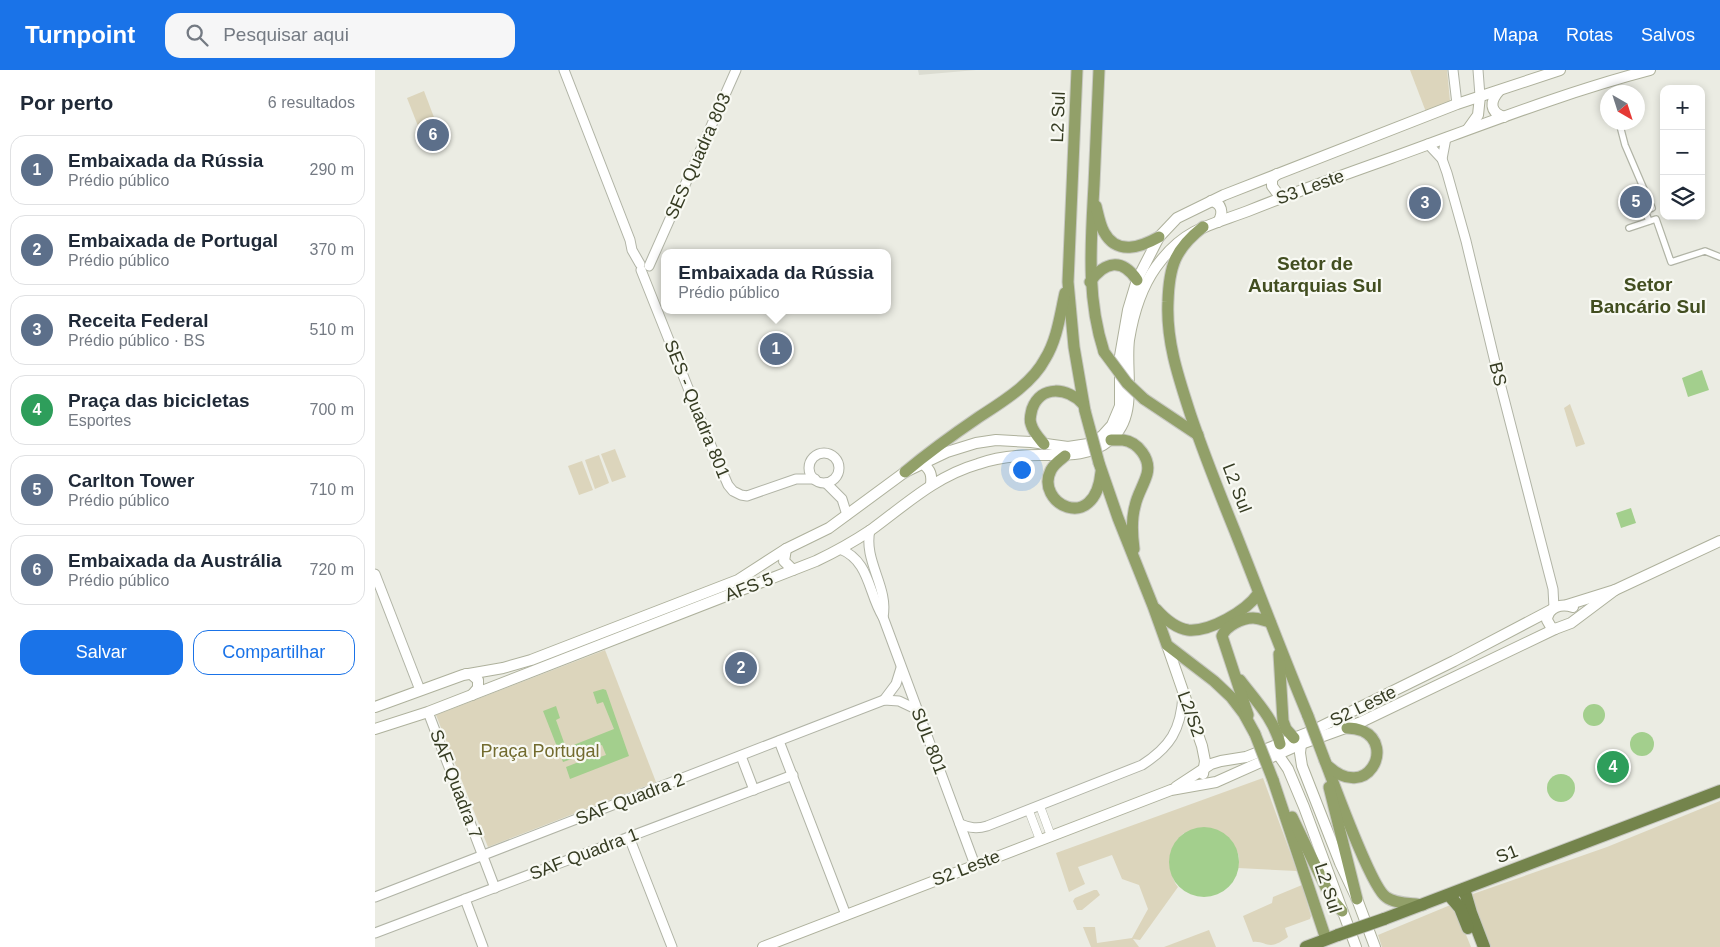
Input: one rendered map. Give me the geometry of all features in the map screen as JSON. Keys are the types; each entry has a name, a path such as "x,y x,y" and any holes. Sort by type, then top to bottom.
{"highway":[{"name":"S1","path":"1306,947 1465,889 1720,791"},
{"path":"1465,889 1471,913 1484,947"},
{"path":"1449,895 1460,908 1475,947"}],"main road":[{"name":"L2 Sul","path":"1077,70 1068,282 1074,347 1084,407 1100,466 1167,645 1214,681 1231,697 1244,714 1254,732 1332,937"},
{"path":"1099,70 1090,277 1098,333 1104,352 1127,383 1144,399 1198,436"},
{"name":"S3 Leste","path":"1044,444 1068,447 1088,444 1102,436 1112,426 1120,406 1122,339 1137,280 1159,236 1177,218 1211,201 1277,174 1457,104 1560,70"},
{"name":"S3 Leste","path":"1111,440 1121,427 1128,408 1129,342 1139,298 1149,276 1162,258 1175,244 1189,234 1203,227 1468,129 1618,78 1650,70"},
{"path":"1499,91 1494,96 1492,108 1494,113 1504,117"},
{"path":"1468,129 1478,115 1480,96"},
{"path":"1277,174 1272,179 1272,186 1283,197"},
{"path":"1093,198 1104,232 1118,246 1132,248 1145,245 1159,236"},
{"path":"1211,201 1218,203 1221,208 1222,214 1219,222"},
{"name":"L2 Sul","path":"1203,227 1189,238 1173,263 1168,302 1169,328 1176,372 1198,436 1258,594 1363,855 1382,893 1390,899 1423,904"},
{"path":"1068,268 1079,277 1090,277 1114,264 1126,267 1137,280"},
{"path":"905,472 1006,400 1028,381 1045,360 1055,338 1068,282"},
{"path":"1044,444 1033,430 1030,422 1033,407 1038,398 1047,392 1058,390 1076,396 1084,407"},
{"name":"AFS 5","path":"375,707 463,675 503,668 531,660 721,587 749,574 786,549 823,532 905,472 947,452 976,443 996,440 1044,444"},
{"path":"1111,440 1124,440 1133,444 1141,451 1147,463 1148,472 1135,502 1133,514 1132,532 1135,561"},
{"name":"AFS 5","path":"375,729 428,712 793,570 841,549 931,485 959,471 993,459 1039,454 1065,456 1088,452 1111,440"},
{"path":"1065,456 1051,470 1049,483 1050,491 1055,499 1067,508 1085,506 1095,496 1099,485 1100,466"},
{"path":"922,463 930,470 931,485"},
{"name":"S2 Leste","path":"1297,741 1559,607 1615,590 1720,541"},
{"path":"786,549 784,561 793,570"},
{"name":"S2 Leste","path":"1575,619 1615,590"},
{"path":"1153,606 1179,628 1199,630 1242,611 1250,605 1258,594"},
{"path":"1559,607 1573,607 1576,611 1575,619 1566,626 1555,629 1551,627 1547,620 1548,615 1559,607"},
{"path":"1254,732 1236,675 1223,644 1222,636 1223,632 1227,629 1252,618 1269,622"},
{"name":"S2 Leste","path":"1171,790 1211,764 1246,757 1347,728 1555,629"},
{"name":"L2/S2","path":"1167,645 1202,746 1205,761 1203,778 1206,784"},
{"path":"1278,645 1283,721 1286,729 1297,741 1300,760 1305,774 1339,863 1357,899 1375,947"},
{"path":"463,675 471,674 478,680 478,688 472,695"},
{"path":"1236,675 1268,716 1277,732 1279,748 1304,807 1356,947"},
{"path":"1414,681 1419,688 1416,695"},
{"path":"1325,762 1341,776 1350,779 1362,777 1370,771 1377,759 1374,741 1361,730 1347,728"},
{"name":"S2 Leste","path":"763,947 1171,790 1216,782 1279,748"},
{"path":"1228,760 1233,768 1232,774"},
{"path":"1325,762 1332,800 1357,899"},
{"path":"1279,797 1296,825 1331,898 1342,910"}],"street":[{"name":"SES - Quadra 801","path":"565,70 630,240 644,265 650,291 728,485 733,491 747,496 796,479 815,480"},
{"name":"SES Quadra 803","path":"644,265 659,241 736,70"},
{"path":"1453,70 1457,104"},
{"path":"1478,70 1480,96"},
{"path":"1621,130 1625,144 1652,208 1645,211 1649,221"},
{"name":"BS","path":"1442,159 1446,138"},
{"name":"BS","path":"1428,144 1442,159 1466,240 1505,401 1559,607"},
{"path":"1629,228 1656,219 1671,262 1705,251 1720,257"},
{"path":"818,455 831,455 835,458 839,472 831,481 820,483 810,474 810,464 818,455"},
{"name":"SES - Quadra 801","path":"796,479 810,464"},
{"path":"831,481 848,501 858,507"},
{"path":"831,481 847,515"},
{"name":"SUL 801","path":"870,530 868,540 874,584"},
{"name":"SUL 801","path":"841,549 850,553 859,562 884,600 883,617 975,865"},
{"path":"375,574 420,690"},
{"path":"884,700 896,684 901,668"},
{"path":"960,824 979,829 1142,765 1158,754 1169,742 1178,724 1183,693"},
{"path":"884,700 899,701 918,710"},
{"name":"SAF Quadra 2","path":"375,897 884,700"},
{"name":"SAF Quadra 7","path":"428,712 495,888"},
{"path":"779,741 846,915"},
{"path":"741,756 754,790"},
{"name":"SAF Quadra 1","path":"375,933 793,775"},
{"path":"1040,806 1051,836"},
{"path":"1029,810 1040,840"},
{"path":"629,837 672,947"},
{"path":"465,899 483,947"}],"shaded area":[{"path":"918,70 976,70 919,75"},
{"path":"1702,370 1709,390 1688,397 1682,378"},
{"path":"1631,508 1636,523 1621,528 1616,513"},
{"path":"606,690 629,756 570,779 566,767 594,756 597,758 606,755 602,745 593,748 594,751 592,752 563,762 543,711 556,706 560,718 556,720 566,748 614,729 603,702 597,704 593,692"},
{"path":"1590,704 1598,704 1605,711 1605,719 1598,726 1590,726 1583,719 1583,711"},
{"path":"1642,732 1650,736 1654,744 1650,752 1642,756 1634,752 1630,744 1634,736"},
{"path":"1561,774 1571,778 1575,788 1571,798 1561,802 1551,798 1547,788 1551,778"},
{"path":"1204,827 1217,830 1229,837 1236,849 1239,862 1236,875 1229,887 1217,894 1204,897 1191,894 1179,887 1172,875 1169,862 1172,849 1179,837 1191,830"}],"green space":[{"path":"1410,70 1447,70 1450,101 1426,112"},
{"path":"424,91 435,120 418,126 407,98"},
{"path":"1570,404 1585,444 1576,447 1564,408"},
{"path":"615,449 626,477 612,482 601,454"},
{"path":"599,455 609,483 595,489 585,460"},
{"path":"582,461 593,490 579,495 568,466"},
{"name":"Praça Portugal","path":"605,650 656,782 488,847 436,715"},
{"path":"1263,778 1297,871 1238,868 1239,856 1233,843 1184,833 1171,853 1171,869 1178,887 1140,940 1133,939 1139,947 1091,947 1083,927 1095,927 1097,943 1132,938 1148,909 1139,885 1122,879 1112,855 1078,867 1085,884 1069,892 1056,853"},
{"path":"1720,801 1720,947 1487,947 1470,895 1607,847"},
{"path":"1302,885 1311,916 1310,919 1285,928 1288,937 1278,943 1271,945 1253,942 1243,916 1272,903 1273,897"},
{"path":"1097,890 1100,895 1082,910 1077,910 1073,901 1075,898"},
{"path":"1452,906 1471,947 1382,947 1378,935"},
{"path":"1209,930 1216,947 1164,947"}],"place":[{"name":"Embaixada da Austrália","path":"433,135"},
{"name":"Carlton Tower","path":"1636,202"},
{"name":"Receita Federal","path":"1425,203"},
{"name":"Embaixada da Rússia","path":"776,349"},
{"name":"Embaixada de Portugal","path":"741,668"},
{"name":"Praça das bicicletas","path":"1613,767"}],"district":[{"name":"Setor de Autarquias Sul","path":"1315,274"},
{"name":"Setor Bancário Sul","path":"1648,295"}]}
